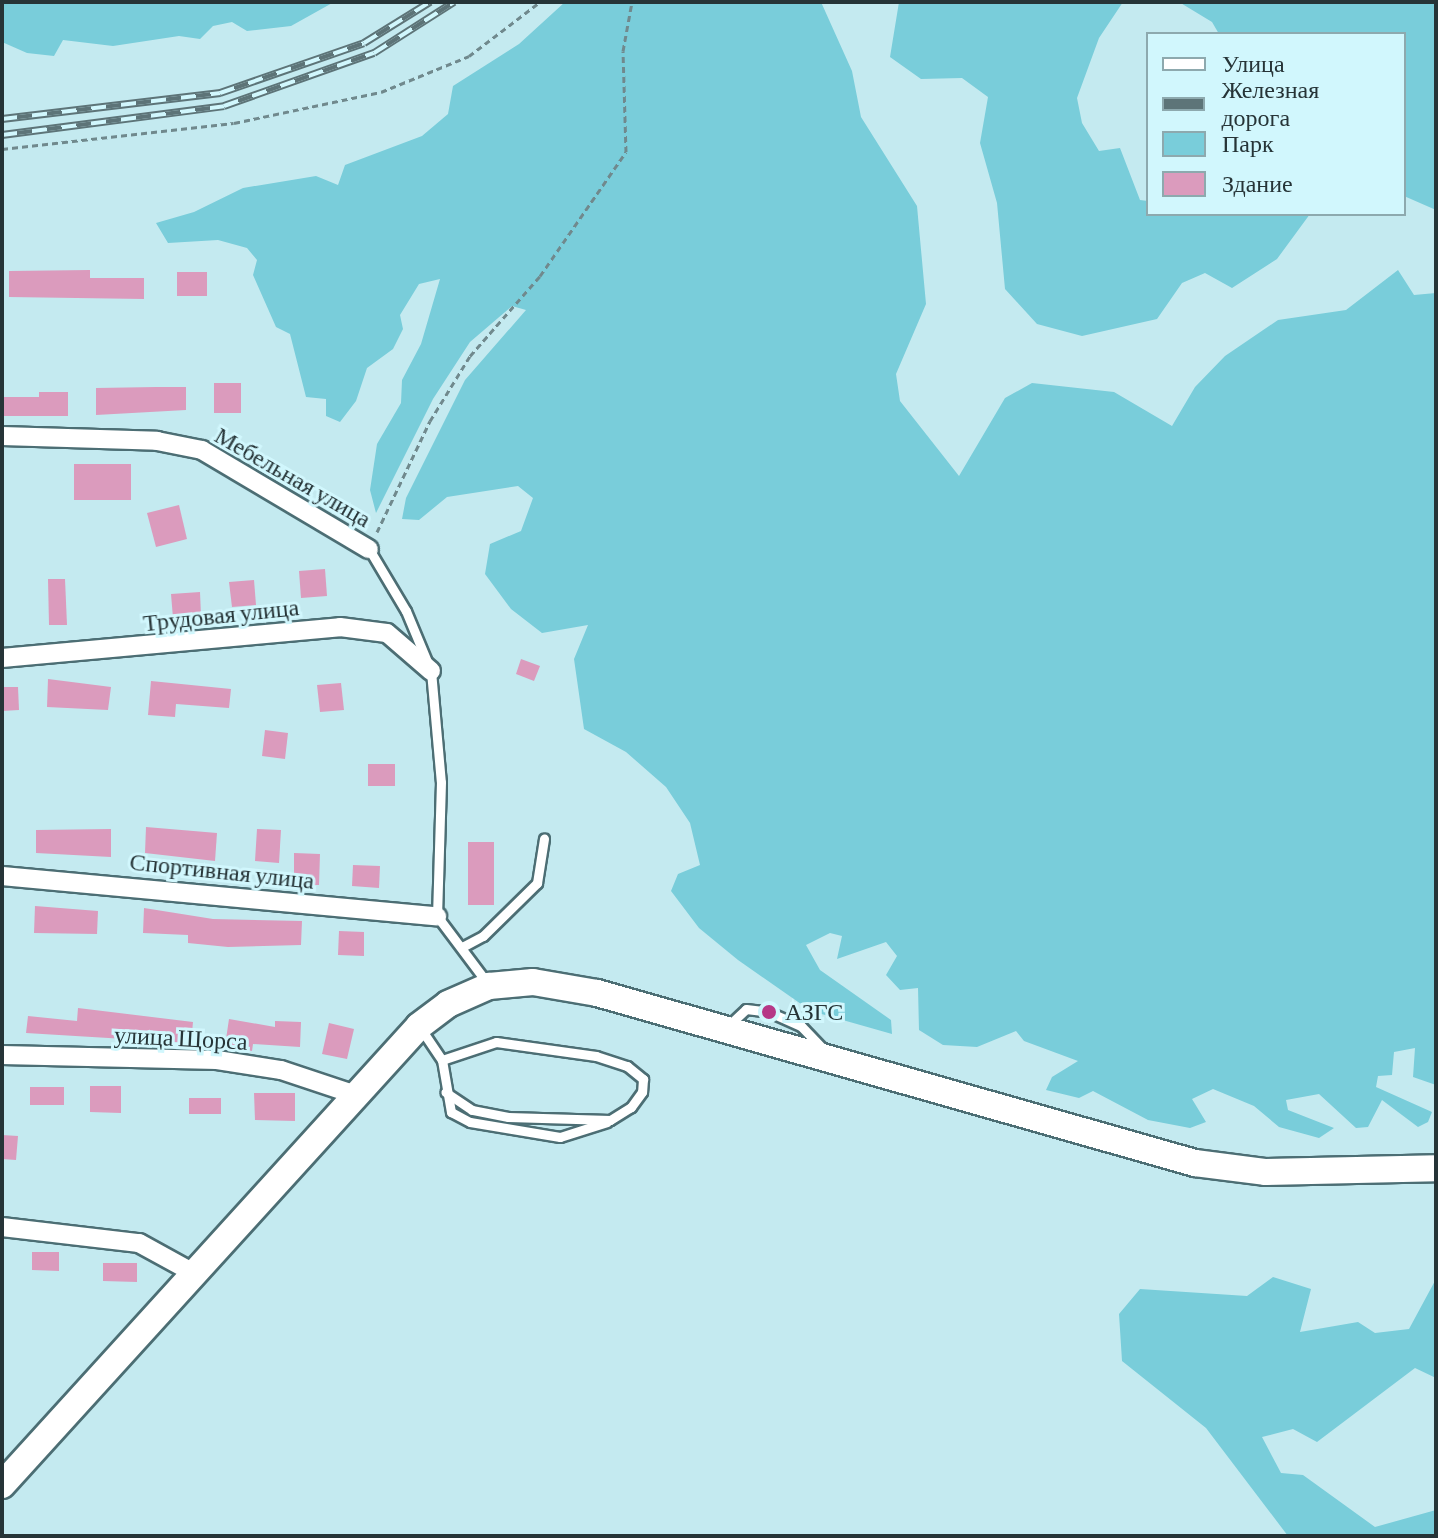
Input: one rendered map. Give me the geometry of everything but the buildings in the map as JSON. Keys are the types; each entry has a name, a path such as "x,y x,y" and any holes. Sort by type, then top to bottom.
{"main road":[{"path":"2,1485 353,1094 419,1026 448,1004 489,986 533,982 597,993 831,1057 1195,1163 1266,1172 1436,1168"}],"street":[{"name":"Мебельная улица","path":"2,436 157,441 202,450 369,549"},
{"name":"Трудовая улица","path":"2,658 340,627 387,633 431,671"},
{"name":"Спортивная улица","path":"2,876 437,916"},
{"name":"улица Щорса","path":"2,1055 217,1060 281,1070 353,1094"},
{"path":"2,1227 139,1243 192,1272"}],"lane":[{"path":"369,549 406,611 431,671 441,782 437,916 464,946 489,986"},
{"path":"464,946 483,936 537,883 544,839"},
{"path":"419,1026 442,1060 445,1092 451,1112 470,1122 560,1137 592,1131 631,1107 642,1092 643,1079 627,1066 496,1042 442,1060"},
{"path":"445,1092 472,1110 508,1117 610,1120"}],"path":[{"path":"2,149 234,123 381,92 469,56 540,2"},
{"path":"369,549 430,421 470,356 540,276 626,152 623,51 632,2"}],"green space":[{"path":"2,2 334,2 291,26 247,31 232,22 213,26 200,39 179,36 113,46 63,40 54,56 27,53 2,42"},
{"path":"565,2 821,2 852,71 861,117 917,206 926,304 896,374 900,401 959,476 1005,398 1032,383 1114,392 1172,426 1195,387 1225,356 1278,320 1346,310 1398,270 1414,295 1436,293 1436,1085 1413,1077 1415,1048 1394,1052 1392,1075 1378,1076 1376,1087 1432,1112 1428,1122 1418,1127 1382,1100 1368,1127 1356,1128 1319,1094 1286,1100 1288,1110 1334,1128 1319,1138 1279,1127 1254,1106 1213,1089 1192,1099 1206,1122 1190,1128 1148,1120 1093,1091 1079,1098 1046,1090 1052,1077 1078,1061 1024,1041 1016,1031 977,1047 943,1045 919,1030 918,988 900,990 886,975 897,956 886,942 837,959 842,936 830,933 806,945 820,970 891,1020 892,1034 811,1011 738,960 699,928 671,891 678,874 700,865 690,823 666,787 626,752 584,729 574,659 588,625 542,633 511,609 485,574 490,544 521,531 533,498 518,486 447,497 419,520 402,519 406,498 465,380 526,310 512,306 470,342 433,399 376,513 370,490 377,444 401,403 402,380 421,344 440,279 419,284 400,315 403,329 393,349 367,368 356,401 340,422 326,416 326,399 306,397 290,334 276,327 253,275 257,260 247,248 218,240 168,243 156,223 194,212 243,188 316,176 338,185 345,165 422,136 448,114 453,86 519,44"},
{"path":"899,2 1123,2 1099,38 1077,98 1082,123 1099,151 1120,148 1140,200 1146,201 1146,216 1309,216 1277,259 1232,288 1205,273 1182,283 1157,319 1082,336 1037,324 1005,289 997,203 980,143 988,97 962,78 921,79 890,57"},
{"path":"1179,2 1436,2 1436,210 1406,197 1406,32 1218,32 1212,22"},
{"path":"1273,1277 1311,1289 1300,1332 1358,1322 1375,1333 1409,1329 1436,1279 1436,1378 1415,1368 1317,1442 1293,1429 1262,1437 1281,1473 1303,1475 1375,1527 1436,1510 1436,1536 1288,1536 1206,1428 1122,1361 1119,1314 1140,1289 1247,1296"}],"railway":[{"path":"2,119 220,93 364,43 430,2"},
{"path":"2,135 224,106 374,53 454,2"}],"place":[{"name":"АЗГС","path":"769,1012"}]}
